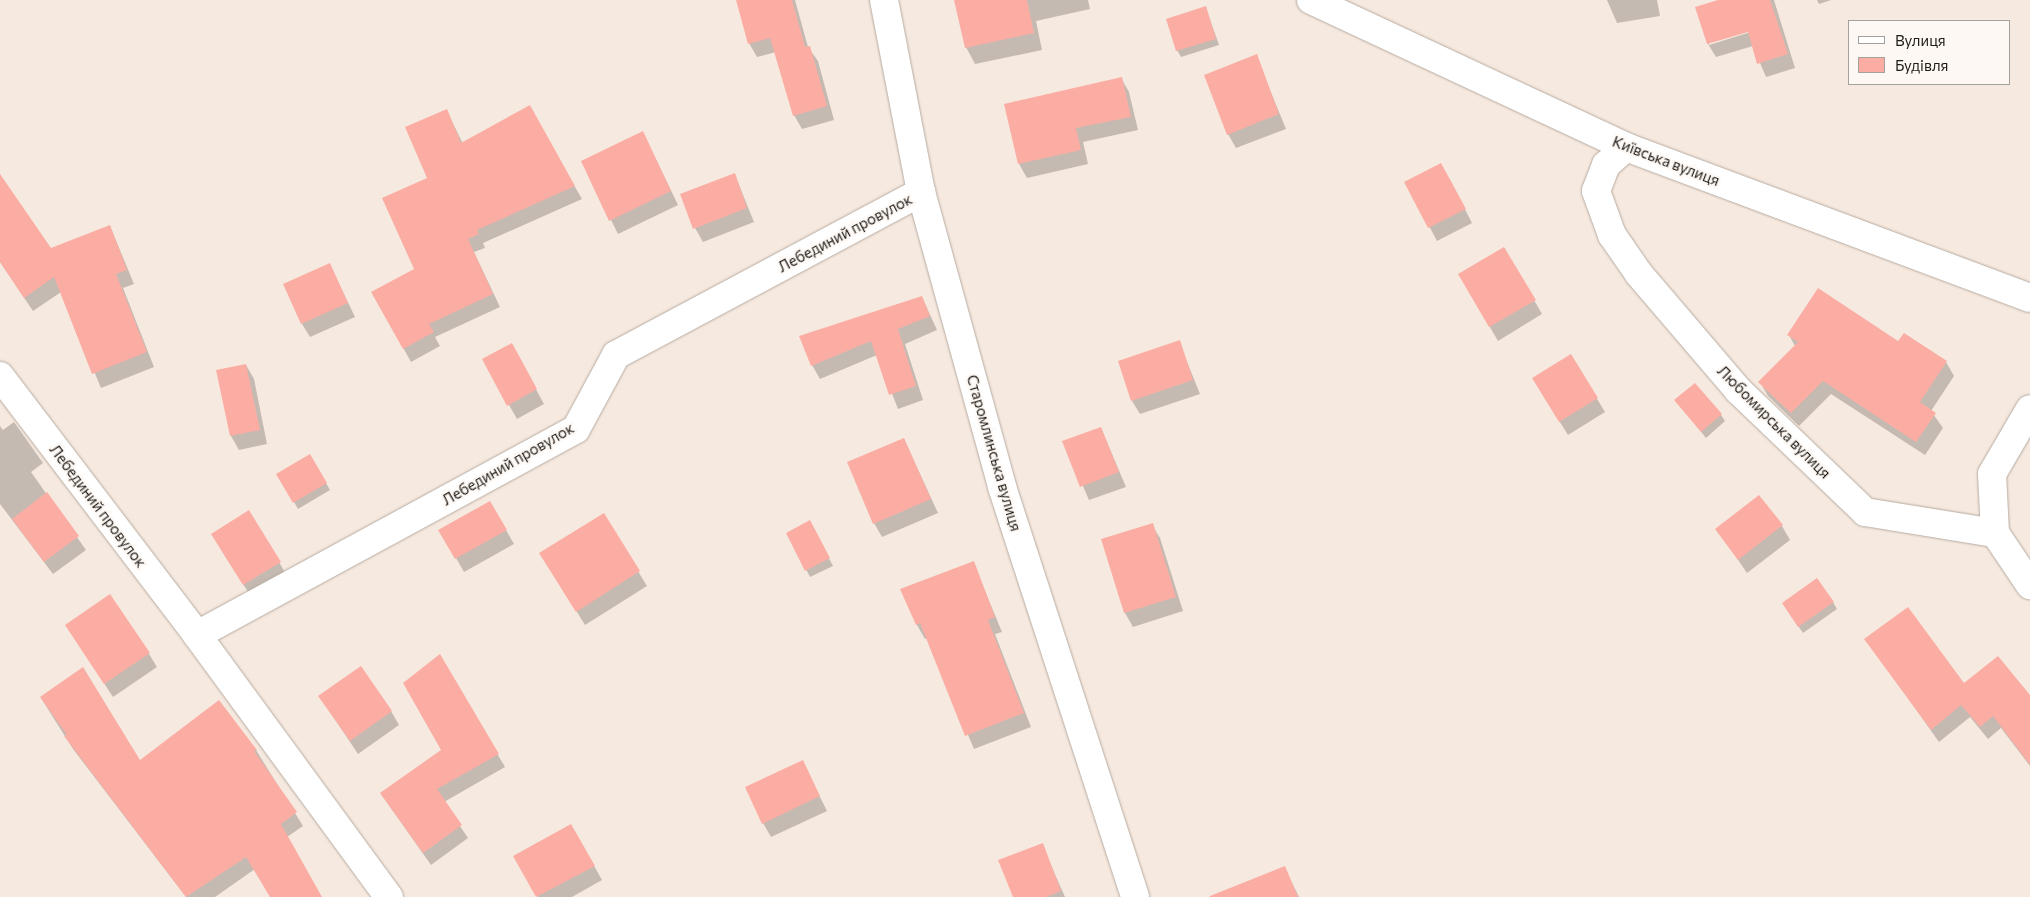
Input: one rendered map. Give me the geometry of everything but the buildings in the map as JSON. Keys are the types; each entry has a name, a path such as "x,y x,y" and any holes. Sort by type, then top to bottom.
{"street":[{"name":"Старомлинська вулиця","path":"884,0 920,192 1002,486 1136,897"},
{"name":"Київська вулиця","path":"1311,0 1626,147 2030,298"},
{"name":"Любомирська вулиця","path":"1626,147 1606,165 1596,191 1612,235 1640,274 1738,390 1865,512 1995,534"},
{"name":"Лебединий провулок","path":"197,636 576,428 616,355 920,192"},
{"name":"Лебединий провулок","path":"0,376 197,636 389,897"},
{"path":"2030,409 1992,474 1995,534 2030,585"}]}
